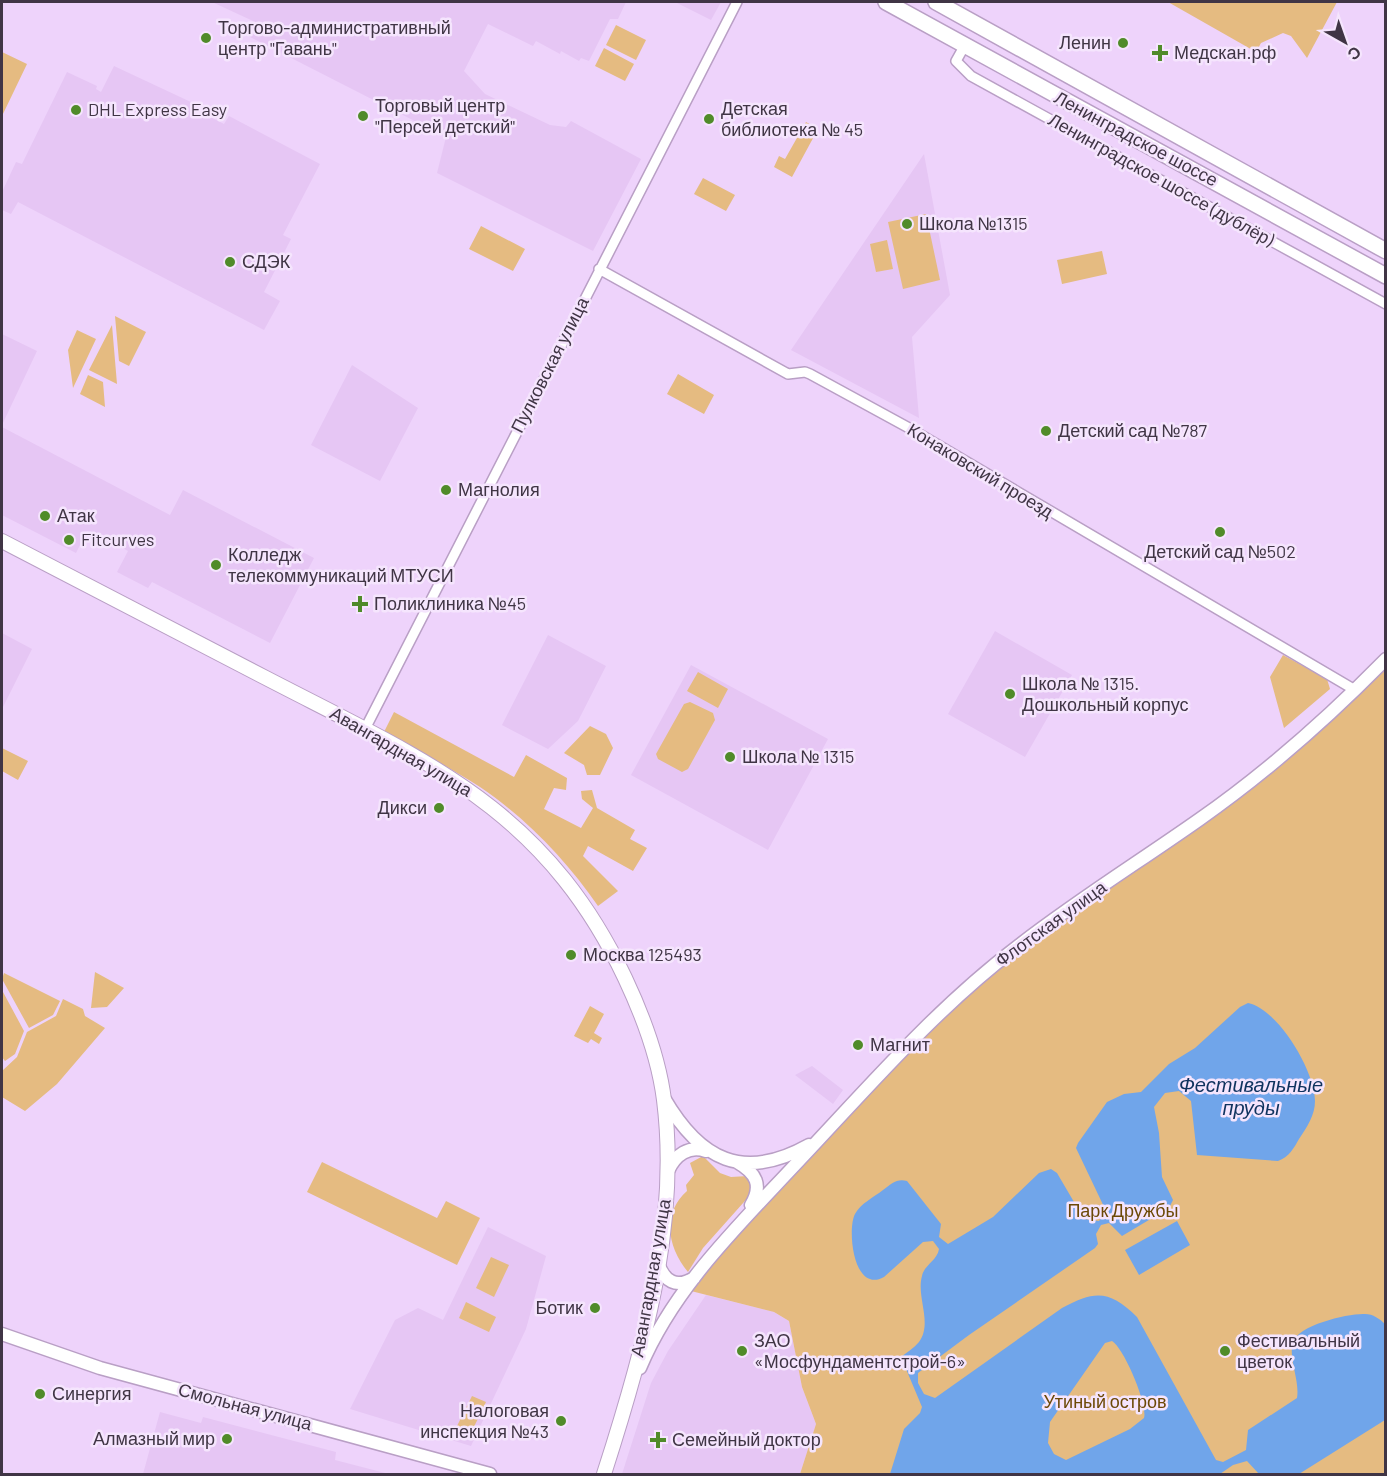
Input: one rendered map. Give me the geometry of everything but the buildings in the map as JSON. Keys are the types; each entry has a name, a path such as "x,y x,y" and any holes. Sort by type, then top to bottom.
{"main road":[{"name":"Ленинградское шоссе","path":"886,2 1386,276"},
{"name":"Ленинградское шоссе","path":"936,2 1386,250"},
{"name":"Авангардная улица","path":"2,541 427,762 480,796 527,837 560,873 595,921 631,991 664,1098 668,1171 658,1263 633,1386"},
{"name":"Флотская улица","path":"604,1474 633,1386"}],"street":[{"name":"Пулковская улица","path":"365,729 737,2"},
{"name":"Ленинградское шоссе (дублёр)","path":"965,45 956,61 971,76 1386,304"},
{"name":"Конаковский проезд","path":"599,269 788,374 805,372 810,374 900,423 1355,690"},
{"name":"Флотская улица","path":"633,1386 664,1321 695,1277 742,1220 899,1055 1014,949 1074,904 1203,817 1271,766 1386,659"},
{"name":"Авангардная улица","path":"664,1098 687,1133 713,1153 736,1161 774,1162 815,1141"},
{"path":"668,1171 672,1162 683,1152 701,1149 713,1153"},
{"name":"Флотская улица","path":"736,1161 753,1174 758,1189 742,1220"},
{"path":"658,1263 665,1277 675,1284 682,1284 695,1277"},
{"name":"Смольная улица","path":"2,1334 100,1368 490,1474"}],"shaded area":[{"path":"212,2 626,2 618,19 610,19 589,61 581,58 579,61 561,51 560,54 536,41 533,46 488,24 464,71 485,94 550,125 566,127 571,121 641,159 593,251 437,173 446,137 246,35 253,21"},
{"path":"675,2 721,2 711,20"},
{"path":"114,66 193,103 190,109 196,112 197,110 224,124 229,116 320,164 283,235 291,239 264,292 280,301 264,330 18,202 11,214 2,210 2,192 16,162 22,164 67,72 97,86 96,89 101,92"},
{"name":"Школа №1315","path":"924,154 950,295 912,337 919,418 791,350"},
{"path":"2,334 37,351 2,425"},
{"path":"352,365 418,408 380,481 311,445"},
{"path":"2,427 170,515 183,490 314,558 270,643 152,582 148,588 117,572 128,551 114,543 112,546 87,531 76,553 2,515"},
{"name":"Школа № 1315. Дошкольный корпус","path":"995,631 1072,675 1025,757 948,714"},
{"path":"2,633 32,649 2,709"},
{"path":"548,635 606,666 578,721 548,749 502,725"},
{"name":"Школа № 1315","path":"691,665 828,739 768,850 631,775"},
{"path":"812,1066 843,1090 833,1104 795,1075"},
{"path":"488,1227 546,1256 526,1329 471,1446 350,1409 395,1320 418,1308 443,1320"},
{"path":"706,1295 774,1312 789,1321 802,1387 816,1424 800,1474 622,1474 651,1383 668,1351"},
{"name":"Алмазный мир","path":"160,1412 201,1423 203,1417 336,1452 335,1460 389,1474 143,1474"}],"green space":[{"path":"1168,2 1337,2 1307,58 1291,36 1283,33 1261,43 1256,52"},
{"path":"616,25 646,40 636,60 606,45"},
{"path":"604,48 634,64 625,81 595,66"},
{"path":"2,52 27,64 2,116"},
{"path":"806,122 818,129 792,177 774,167 779,156 785,159"},
{"path":"703,178 735,195 726,211 694,194"},
{"path":"926,214 940,280 903,289 888,222"},
{"path":"481,226 525,249 513,271 469,249"},
{"path":"887,240 893,269 876,272 870,244"},
{"path":"1102,251 1107,274 1062,284 1057,260"},
{"path":"115,316 146,332 129,366 119,361"},
{"path":"112,325 117,384 89,370"},
{"path":"77,330 96,339 73,388 68,350"},
{"path":"678,374 714,395 704,414 667,394"},
{"path":"88,375 103,382 105,407 80,394"},
{"path":"1283,655 1327,679 1330,689 1284,728 1270,677"},
{"name":"Парк Дружбы","path":"1385,666 1385,1474 800,1474 816,1424 802,1387 789,1321 774,1312 691,1291 727,1246 785,1182 906,1055 969,993 1066,916 1201,826 1270,775 1348,704"},
{"path":"698,672 728,689 718,708 687,691"},
{"path":"690,702 713,713 715,720 688,769 682,772 658,759 656,754 684,704"},
{"path":"394,712 514,777 526,755 567,778 566,790 554,788 544,809 581,828 593,808 582,799 581,791 592,790 597,808 635,830 630,839 647,848 633,871 588,846 583,856 618,891 598,906 545,841 513,812 480,787 384,732"},
{"path":"590,726 606,734 613,748 600,775 587,775 584,765 564,753"},
{"path":"2,748 28,761 18,780 2,771"},
{"path":"95,972 124,988 107,1007 91,1008"},
{"path":"4,973 60,1001 53,1015 29,1028 2,979"},
{"path":"3,992 24,1031 15,1054 5,1061 2,1057"},
{"path":"63,999 83,1009 85,1016 105,1028 57,1084 25,1111 2,1097 2,1071 17,1057 27,1032 56,1016"},
{"path":"590,1006 604,1014 594,1033 602,1038 599,1044 591,1039 588,1043 574,1036"},
{"path":"703,1156 720,1173 731,1177 748,1176 752,1193 703,1248 688,1272 681,1263 672,1242 671,1220 673,1210 687,1191 686,1185 694,1175 690,1163"},
{"path":"322,1162 437,1218 446,1201 480,1218 457,1265 307,1192"},
{"path":"491,1257 509,1265 494,1297 476,1288"},
{"path":"466,1302 496,1317 489,1332 459,1318"},
{"path":"472,1396 486,1402 471,1433 457,1426"}],"water":[{"name":"Фестивальные пруды","path":"1248,1003 1271,1017 1293,1043 1309,1074 1315,1101 1314,1111 1291,1152 1278,1161 1197,1155 1191,1101 1179,1091 1165,1093 1154,1107 1159,1133 1162,1177 1173,1200 1169,1208 1122,1236 1109,1223 1101,1225 1096,1234 1098,1244 1095,1248 918,1373 918,1383 924,1394 935,1398 1062,1308 1093,1296 1110,1298 1119,1302 1137,1317 1216,1460 1223,1462 1246,1450 1248,1430 1297,1398 1292,1349 1297,1336 1304,1330 1325,1321 1368,1314 1385,1324 1385,1420 1299,1474 1259,1474 1247,1461 1233,1465 1220,1474 890,1474 904,1429 920,1413 922,1407 901,1357 919,1342 923,1335 925,1318 921,1292 922,1276 939,1249 933,1241 923,1242 884,1277 874,1280 865,1276 859,1268 852,1245 853,1222 857,1210 891,1184 900,1180 907,1181 941,1224 939,1237 948,1244 993,1217 1039,1173 1051,1169 1057,1173 1084,1219 1099,1221 1106,1211 1076,1148 1078,1143 1107,1102 1124,1094 1141,1092 1169,1064 1195,1048 1240,1007","holes":["1112,1341 1117,1346 1139,1390 1144,1418 1130,1429 1066,1460 1054,1454 1048,1443 1050,1422 1105,1343"]},
{"path":"1177,1221 1190,1245 1139,1275 1125,1250"}],"place":[{"name":"Торгово-административный центр \"Гавань\"","path":"206,38"},
{"name":"Ленин","path":"1123,43"},
{"name":"Медскан.рф","path":"1160,53"},
{"name":"DHL Express Easy","path":"76,110"},
{"name":"Торговый центр \"Персей детский\"","path":"363,116"},
{"name":"Детская библиотека № 45","path":"709,119"},
{"name":"Школа №1315","path":"907,224"},
{"name":"СДЭК","path":"230,262"},
{"name":"Детский сад №787","path":"1046,431"},
{"name":"Магнолия","path":"446,490"},
{"name":"Атак","path":"45,516"},
{"name":"Детский сад №502","path":"1220,532"},
{"name":"Fitcurves","path":"69,540"},
{"name":"Колледж телекоммуникаций МТУСИ","path":"216,565"},
{"name":"Поликлиника №45","path":"360,604"},
{"name":"Школа № 1315. Дошкольный корпус","path":"1010,694"},
{"name":"Школа № 1315","path":"730,757"},
{"name":"Дикси","path":"439,808"},
{"name":"Москва 125493","path":"571,955"},
{"name":"Магнит","path":"858,1045"},
{"name":"Ботик","path":"595,1308"},
{"name":"ЗАО «Мосфундаментстрой-6»","path":"742,1351"},
{"name":"Фестивальный цветок","path":"1225,1351"},
{"name":"Синергия","path":"40,1394"},
{"name":"Налоговая инспекция №43","path":"561,1421"},
{"name":"Алмазный мир","path":"227,1439"},
{"name":"Семейный доктор","path":"658,1440"}],"park label":[{"name":"Утиный остров","path":"1105,1402"}]}
